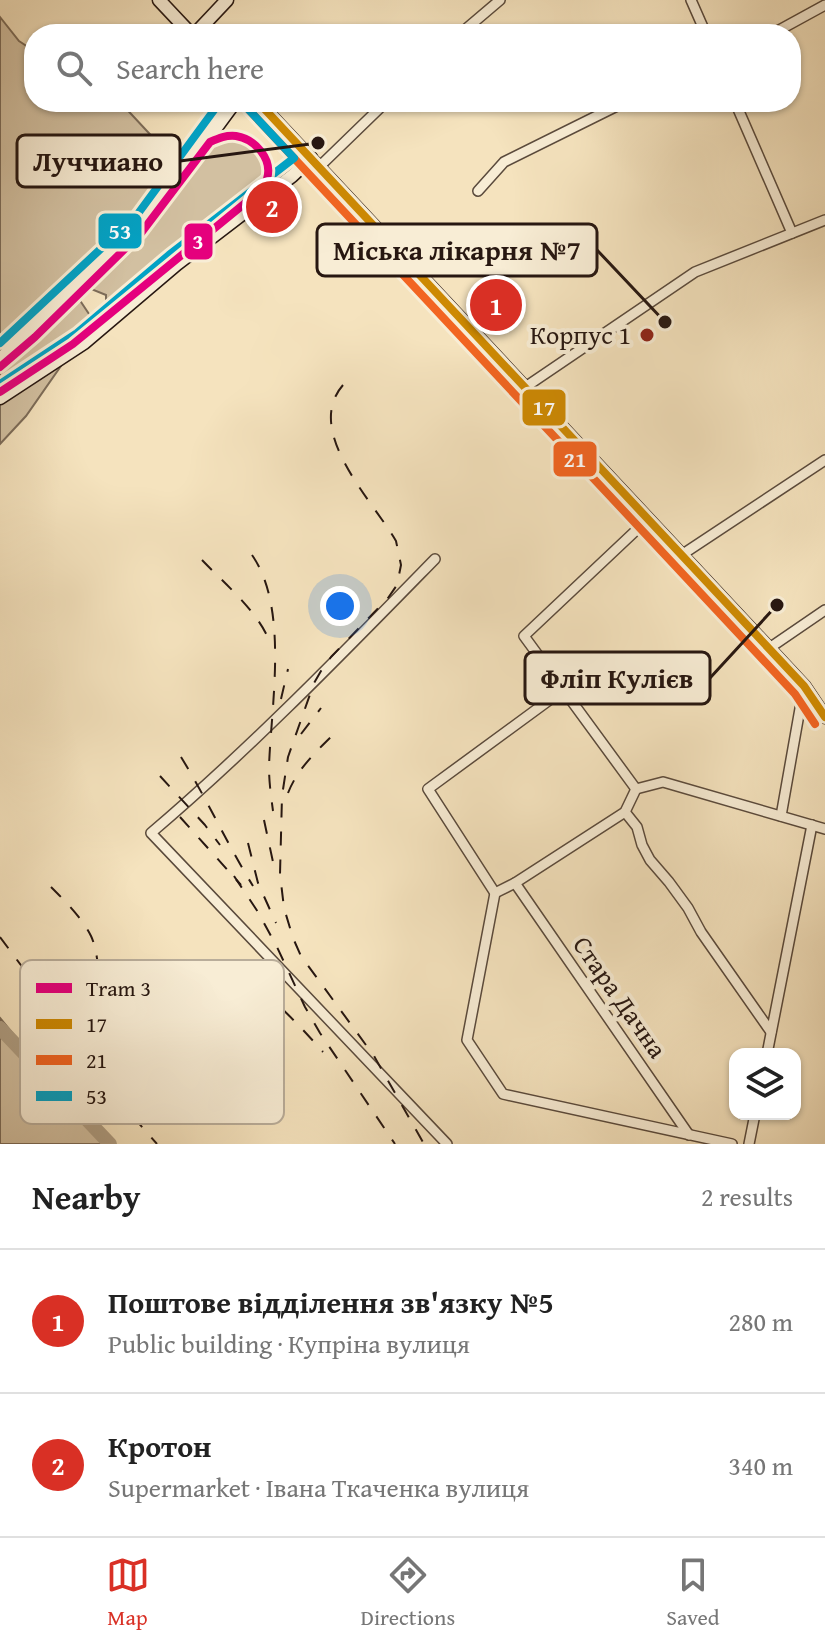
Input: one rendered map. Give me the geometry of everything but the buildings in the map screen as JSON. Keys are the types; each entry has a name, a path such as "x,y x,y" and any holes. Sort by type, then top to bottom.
{"main road":[{"path":"159,0 183,24"},
{"path":"203,24 227,0"},
{"path":"0,359 146,223 228,112"},
{"path":"267,112 804,686 825,717"},
{"path":"0,398 84,343 168,272 292,176 315,163"}],"street":[{"path":"472,24 500,0"},
{"path":"691,0 702,24"},
{"path":"790,24 825,5"},
{"path":"315,163 374,112"},
{"path":"478,191 504,162 605,112"},
{"path":"739,112 792,233"},
{"path":"524,388 695,272 825,220"},
{"path":"680,556 825,460"},
{"path":"636,789 524,636 647,520"},
{"path":"272,960 151,833 314,683 435,559"},
{"path":"768,649 825,610"},
{"path":"781,816 804,686"},
{"path":"563,690 428,789 495,893 467,1040 503,1094 732,1144"},
{"path":"495,893 625,812 636,789 663,782 825,829"},
{"path":"625,812 637,827 650,860 688,908 701,932 771,1032"},
{"path":"768,1048 812,825"},
{"name":"Стара Дачна","path":"515,883 689,1135"},
{"path":"284,973 447,1144"},
{"path":"749,1144 754,1120"}],"shaded area":[{"path":"0,17 24,44 24,112 129,112 172,158 136,217 0,337"},
{"path":"230,139 248,144 260,155 264,174 255,193 106,310 106,295 91,289 144,236 209,148 219,140"},
{"path":"79,299 93,320 26,416 0,444 0,338"},
{"path":"0,1018 20,1042 20,1124 87,1124 103,1144 0,1144"}],"waterway":[{"path":"0,1028 20,1049"},
{"path":"91,1124 110,1144"}],"railway":[{"path":"343,385 333,403 331,423 336,444 346,465 396,541 401,565 397,585 388,598 331,657 314,683 288,757 282,796 280,874 284,908 301,956 374,1056 424,1144"},
{"path":"252,555 271,602 274,629 269,767 273,811"},
{"path":"202,560 250,610 271,645"},
{"path":"281,699 288,669"},
{"path":"301,734 321,708"},
{"path":"288,793 304,766 340,728"},
{"path":"181,757 253,886"},
{"path":"160,776 220,845"},
{"path":"180,817 241,885"},
{"path":"264,820 273,862"},
{"path":"248,843 258,883 276,923"},
{"path":"234,876 258,912 283,960"},
{"path":"51,887 78,916 91,936 97,960"},
{"path":"0,937 20,964"},
{"path":"284,962 320,1033 395,1144"},
{"path":"284,1011 323,1052"},
{"path":"140,1124 157,1144"}],"tram line":[{"name":"3","path":"0,367 141,233 210,142 236,136 250,141 261,151 268,172 260,191 73,344 0,392"}],"transit line":[{"name":"53","path":"0,343 137,215 213,112"},
{"name":"21","path":"251,112 795,694 815,724"},
{"name":"53","path":"0,384 77,333 169,255 294,158 251,112"},
{"name":"17","path":"267,112 804,686 825,717"}],"place":[{"name":"Луччиано","path":"318,143"},
{"name":"Кротон","path":"272,207"},
{"name":"Поштове відділення зв'язку №5","path":"496,305"},
{"name":"Міська лікарня №7","path":"665,322"},
{"name":"Корпус 1","path":"647,335"},
{"name":"Фліп Кулієв","path":"777,605"}]}
